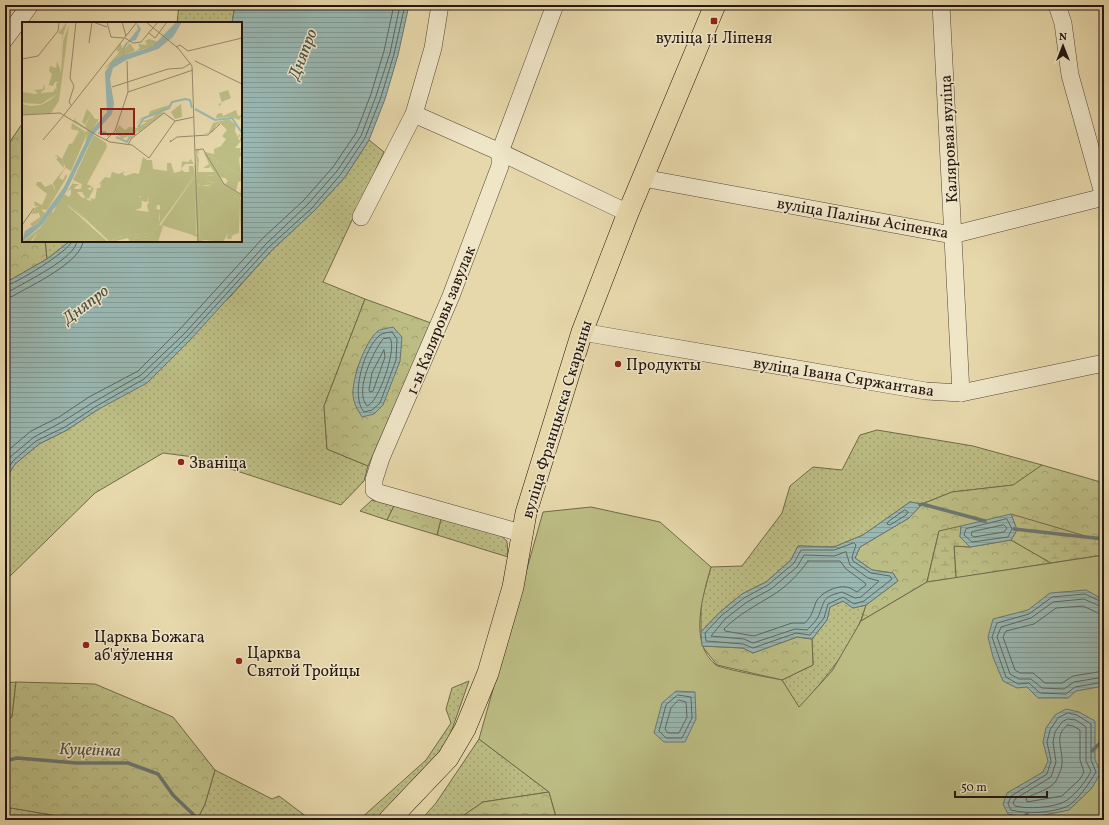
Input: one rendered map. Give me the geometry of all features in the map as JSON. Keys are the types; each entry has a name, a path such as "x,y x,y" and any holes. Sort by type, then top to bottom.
{"main road":[{"name":"вуліца Францыска Скарыны","path":"389,820 448,758 465,729 488,673 513,587 521,533 550,431 582,332 628,213 715,5"}],"street":[{"path":"5,39 30,5"},
{"path":"361,217 414,114 433,48 440,5"},
{"name":"1-ы Каляровы завулак","path":"521,533 379,493 374,490 374,480 454,289 500,166 500,152 555,5"},
{"name":"Каляровая вуліца","path":"941,5 960,393"},
{"path":"1057,5 1063,23 1070,75 1104,197"},
{"path":"414,114 500,152 628,213"},
{"name":"вуліца Паліны Асіпенка","path":"643,178 952,235 1104,197"},
{"name":"вуліца Івана Сяржантава","path":"582,332 926,391 960,393 1104,362"}],"green space":[{"path":"179,5 235,5 232,22 177,22"},
{"path":"22,124 22,242 45,242 47,259 5,283 5,149"},
{"path":"369,140 384,152 323,282 365,299 324,406 327,449 368,466 364,481 341,505 194,457 163,453 95,493 5,581 5,480 15,464 39,444 67,430 97,410 230,297 272,250 315,210 345,177"},
{"path":"45,242 69,242 47,259"},
{"path":"365,299 431,323 368,466 327,449 324,406","holes":["370,342 400,361 394,375 353,394 357,369"]},
{"path":"877,430 973,446 1042,465 1014,485 952,492 922,504 910,502 863,535 834,547 798,546 791,560 766,582 742,594 719,613 701,632 701,603 711,567 742,566 782,513 790,486 813,467 842,470 860,435"},
{"path":"1042,465 1104,483 1104,549 1099,540 939,531 927,582 861,621 866,605 898,581 893,573 872,570 855,558 860,547 909,518 922,504 952,492 1013,485"},
{"path":"372,500 394,506 387,520 360,511"},
{"path":"394,506 441,519 437,535 387,520"},
{"path":"591,507 660,522 711,567 704,591 700,618 702,644 707,656 720,667 782,680 799,707 832,671 861,621 927,582 1104,555 1104,820 557,820 549,792 479,739 543,512"},
{"path":"1011,514 1099,540 1104,549 1104,555 1051,563 1011,540 1017,530"},
{"path":"441,519 500,535 507,541 508,557 437,535"},
{"path":"961,526 960,537 970,547 954,546 956,578 927,582 939,531"},
{"path":"1011,540 1051,563 956,578 954,546 970,547"},
{"path":"843,601 853,608 866,605 861,620 855,634 838,660 799,708 782,680 813,665 812,639 827,620 830,607"},
{"path":"797,637 812,639 813,665 782,680 717,665 702,646 743,648 753,653"},
{"path":"469,681 449,738 416,784 380,820 359,820 426,760 451,723 446,709 452,688"},
{"path":"16,682 12,717 5,723 5,683"},
{"path":"16,682 95,684 173,717 215,770 205,804 197,820 82,820 5,807 5,723 12,717"},
{"path":"479,739 549,792 483,802 457,820 421,820 436,803"},
{"path":"215,770 272,799 279,796 311,820 197,820 205,804"},
{"path":"549,792 557,820 457,820 483,802"},
{"path":"5,807 82,820 5,820"}],"water":[{"name":"Дняпро","path":"235,5 409,5 398,55 385,99 369,140 345,177 315,210 272,250 190,340 147,383 97,410 67,430 39,444 15,464 5,480 5,283 47,259 69,242 242,242 242,22 232,22"},
{"path":"393,327 402,337 400,361 383,405 374,414 362,417 357,409 353,397 353,387 360,361 368,343 373,336 379,330"},
{"path":"910,502 922,504 909,518 860,547 855,558 872,570 893,573 898,581 866,605 853,608 843,601 830,607 827,620 812,639 797,637 753,653 743,648 702,646 701,632 719,613 742,594 766,582 791,560 798,546 834,547 863,535"},
{"path":"1011,514 1017,530 1011,540 970,547 960,537 961,526"},
{"path":"1086,590 1104,600 1104,686 1076,691 1068,698 1038,698 1027,687 1017,688 1003,681 993,657 988,637 993,619 1028,610 1050,593"},
{"path":"676,691 695,692 696,719 685,742 664,742 654,733 662,703"},
{"path":"1066,709 1079,712 1095,721 1095,760 1101,772 1092,788 1069,810 1030,818 1008,814 1003,804 1007,793 1043,772 1048,761 1043,742 1046,728 1055,715"}],"waterway":[{"path":"920,505 922,504 985,521"},
{"path":"1014,529 1104,539"},
{"path":"1092,751 1104,739"},
{"name":"Куцеінка","path":"5,761 17,758 76,763 128,763 158,774 173,795 199,820"},
{"path":"1021,820 1027,814"}],"place":[{"name":"вуліца 11 Ліпеня","path":"714,21"},
{"name":"Продукты","path":"618,364"},
{"name":"Званіца","path":"181,462"},
{"name":"Царква Божага аб'яўлення","path":"86,645"},
{"name":"Царква Святой Тройцы","path":"239,661"}]}
